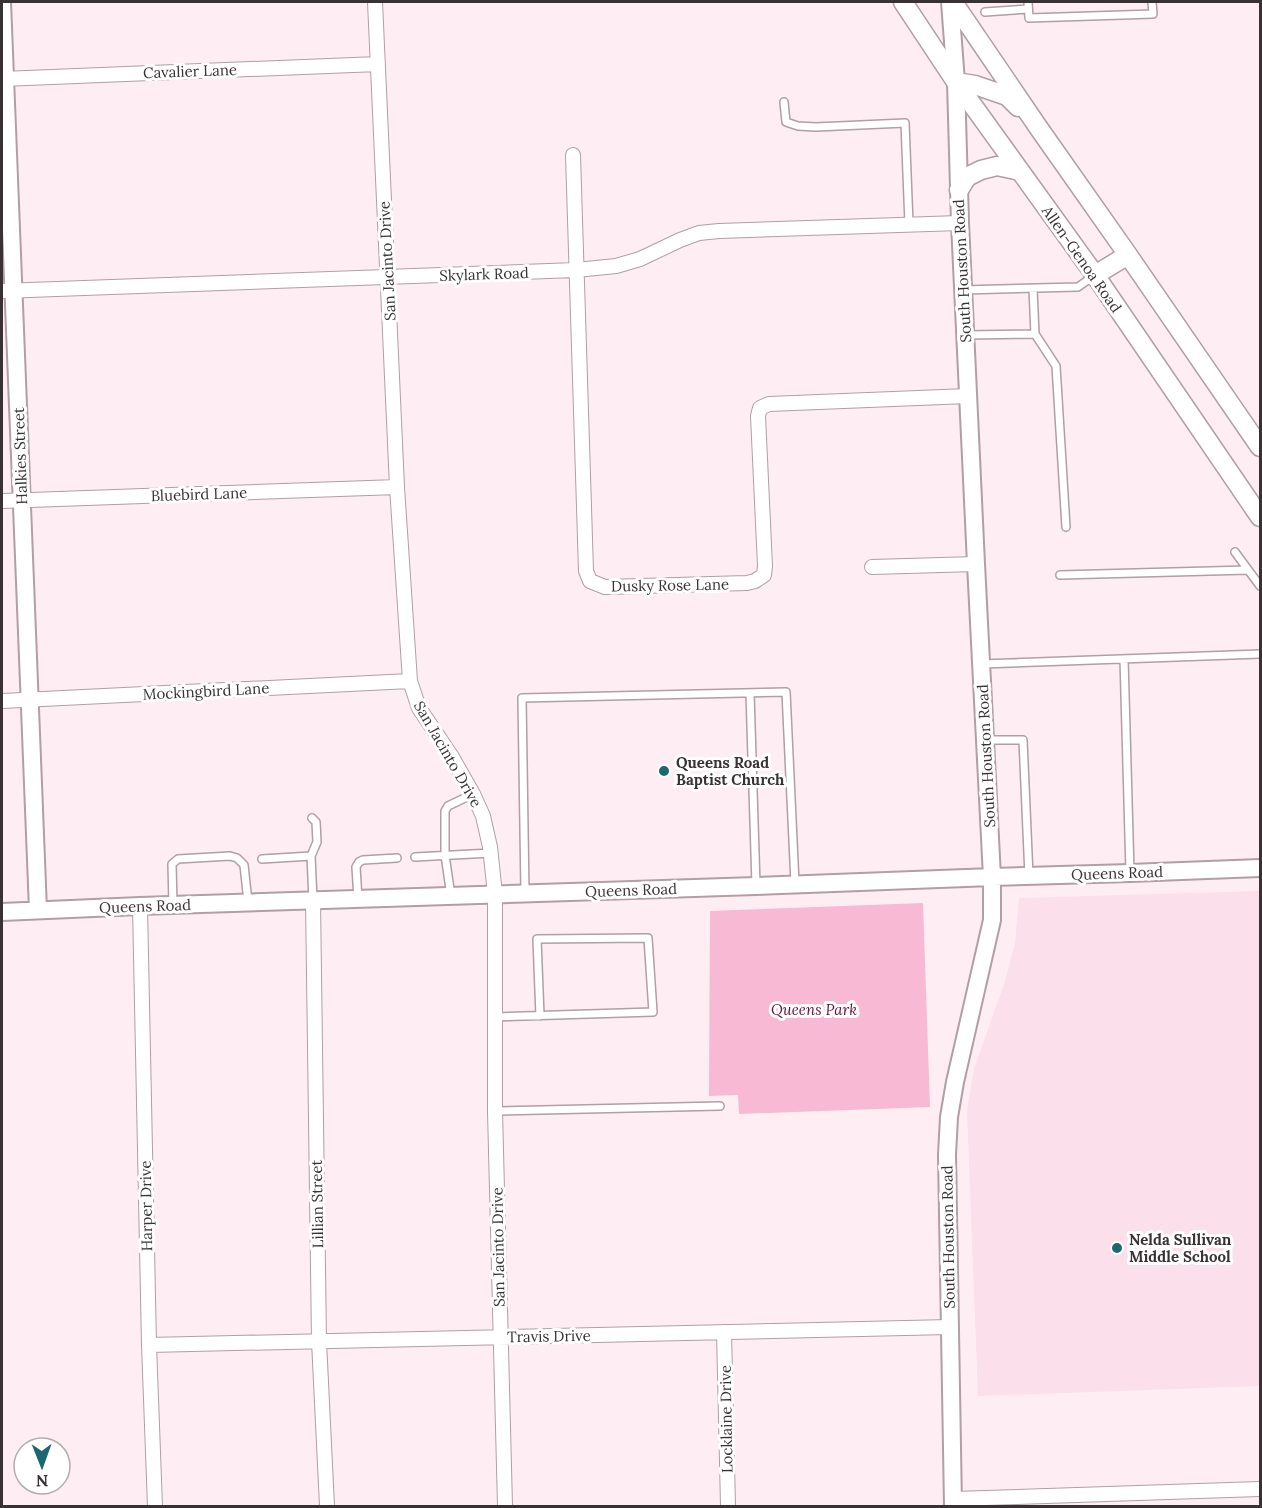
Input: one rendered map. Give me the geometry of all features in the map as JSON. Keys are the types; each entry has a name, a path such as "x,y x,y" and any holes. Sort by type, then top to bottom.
{"main road":[{"name":"Allen-Genoa Road","path":"903,2 956,82 1095,275 1260,517"},
{"path":"951,2 1260,447"},
{"path":"956,82 975,85 1007,96 1038,128"},
{"path":"959,190 967,177 981,170 997,166 1020,171"},
{"path":"1095,275 1128,255"}],"street":[{"name":"Halkies Street","path":"2,2 7,291 22,501 38,910"},
{"name":"San Jacinto Drive","path":"375,2 397,487 410,681 419,708 452,757 483,816 491,853 495,894 495,1111 506,1506"},
{"name":"South Houston Road","path":"951,2 965,335 993,877 992,920 949,1117 947,1155 953,1503"},
{"name":"Cavalier Lane","path":"3,79 378,64"},
{"name":"Dusky Rose Lane","path":"573,155 586,572 590,582 605,587 747,583 764,575 758,416 760,408 769,404 968,396"},
{"name":"Skylark Road","path":"7,291 576,270 616,266 640,259 699,233 960,223"},
{"name":"Bluebird Lane","path":"2,501 397,487"},
{"path":"872,567 976,564"},
{"name":"Mockingbird Lane","path":"2,701 410,681"},
{"name":"Queens Road","path":"2,912 173,904 1260,868"},
{"name":"Lillian Street","path":"313,900 320,1341 327,1506"},
{"name":"Harper Drive","path":"140,906 149,1345 155,1506"},
{"name":"Travis Drive","path":"149,1345 950,1327"},
{"name":"Locklaine Drive","path":"724,1332 728,1506"},
{"path":"953,1503 1156,1499 1260,1489"}],"lane":[{"path":"985,12 1028,5 1029,18 1153,14 1152,2"},
{"path":"784,102 786,122 798,126 904,123 909,224"},
{"path":"963,290 1078,287 1095,275"},
{"path":"1033,289 1035,334 1056,366 1066,527"},
{"path":"965,335 1035,334"},
{"path":"1235,552 1260,586"},
{"path":"1060,575 1248,570"},
{"path":"981,664 1260,654"},
{"path":"1124,659 1130,873"},
{"path":"525,893 522,698 786,692 795,884"},
{"path":"750,693 756,886"},
{"path":"985,740 1023,740 1029,876"},
{"path":"451,896 445,855 445,811 448,806 473,794"},
{"path":"312,818 316,822 317,842 311,856 313,900"},
{"path":"415,857 491,853"},
{"path":"173,904 172,864 178,859 230,856 237,858 243,865 248,902"},
{"path":"262,859 311,856"},
{"path":"358,899 356,867 359,862 397,858"},
{"path":"495,1017 540,1016 653,1012 648,938 537,939 540,1016"},
{"path":"495,1111 720,1106"}],"shaded area":[{"name":"Nelda Sullivan Middle School","path":"1260,891 1260,1386 978,1396 967,1110 974,1069 1004,984 1015,943 1019,898"}],"green space":[{"name":"Queens Park","path":"923,903 930,1107 739,1114 738,1095 709,1096 710,911"}],"place":[{"name":"Queens Road Baptist Church","path":"664,771"},
{"name":"Nelda Sullivan Middle School","path":"1117,1248"}]}
